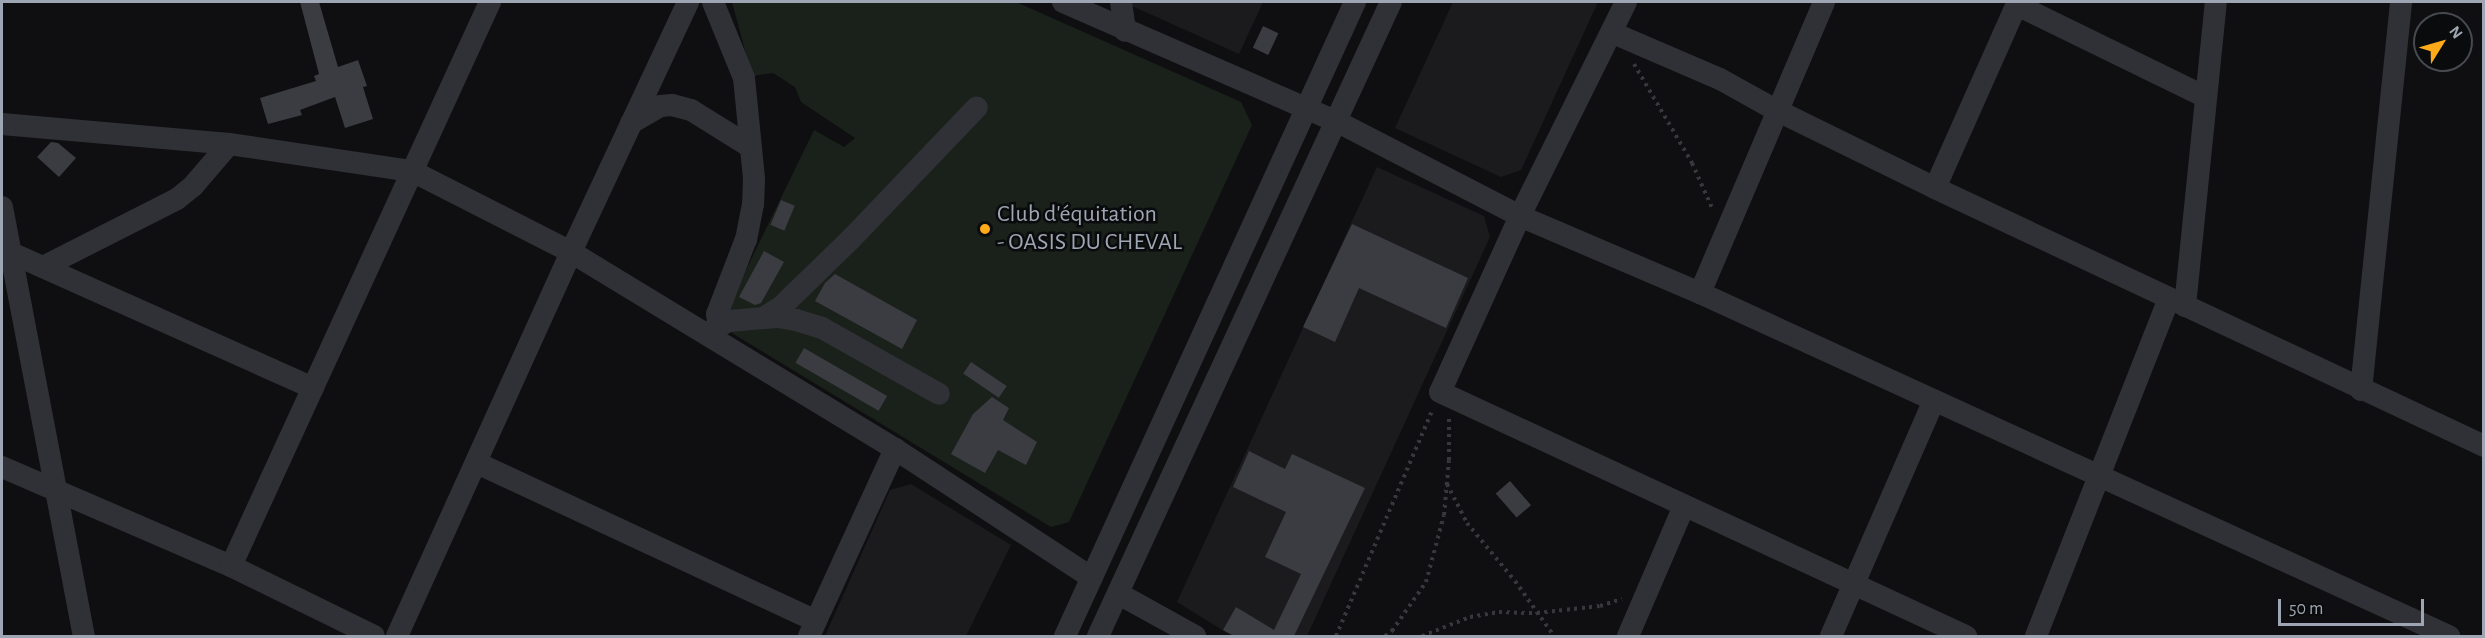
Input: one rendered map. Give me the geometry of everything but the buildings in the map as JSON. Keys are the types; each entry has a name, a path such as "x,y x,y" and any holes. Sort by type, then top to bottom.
{"street":[{"path":"231,566 490,2"},
{"path":"397,636 571,252 688,2"},
{"path":"712,330 746,239 753,204 754,179 744,78 713,2"},
{"path":"1063,2 1125,31 1336,121 1520,216 1700,293 2450,636"},
{"path":"1121,2 1125,31"},
{"path":"1065,636 1355,2"},
{"path":"1098,636 1391,2"},
{"path":"1626,2 1621,37 1520,216 1444,394 1966,636"},
{"path":"1700,293 1719,242 1824,2"},
{"path":"2036,636 2098,475 2177,303 2206,97 2216,2"},
{"path":"2361,390 2401,2"},
{"path":"1935,189 2018,3 2206,97"},
{"path":"1621,37 1720,79 1776,110 1935,189 2484,446"},
{"path":"630,125 660,106 672,105 691,110 749,146"},
{"path":"763,318 782,306 851,239 977,107"},
{"path":"2,124 229,144 412,171 571,252 712,330 1092,578"},
{"path":"43,267 177,199 193,186 229,144"},
{"path":"2,207 84,636"},
{"path":"9,252 313,388"},
{"path":"712,330 729,321 763,318 796,320 822,328 939,394"},
{"path":"1831,636 1934,400"},
{"path":"477,463 812,629 895,448"},
{"path":"2,467 231,566 374,636"},
{"path":"1628,636 1684,506"},
{"path":"1119,594 1195,636"}],"path":[{"path":"1621,37 1711,201 1719,242"},
{"path":"1384,636 1392,631 1426,582 1444,515 1447,483 1444,394"},
{"path":"1336,636 1444,394"},
{"path":"1447,483 1467,523 1554,636"},
{"path":"1422,636 1470,617 1499,612 1537,613 1600,606 1628,597 1652,581"}],"shaded area":[{"name":"Club d'équitation - OASIS DU CHEVAL","path":"732,2 1016,2 1241,102 1252,125 1069,522 1051,527 732,333 726,311 814,130 844,147 855,138 801,102 795,87 773,73 752,76"},
{"path":"1130,2 1263,2 1239,54 1132,6"},
{"path":"1453,2 1598,2 1521,170 1501,177 1395,128"},
{"path":"1377,167 1484,216 1490,237 1307,636 1232,636 1177,602"},
{"path":"911,484 1011,545 966,636 825,636 890,490"}],"place":[{"name":"Club d'équitation - OASIS DU CHEVAL","path":"985,229"}]}
